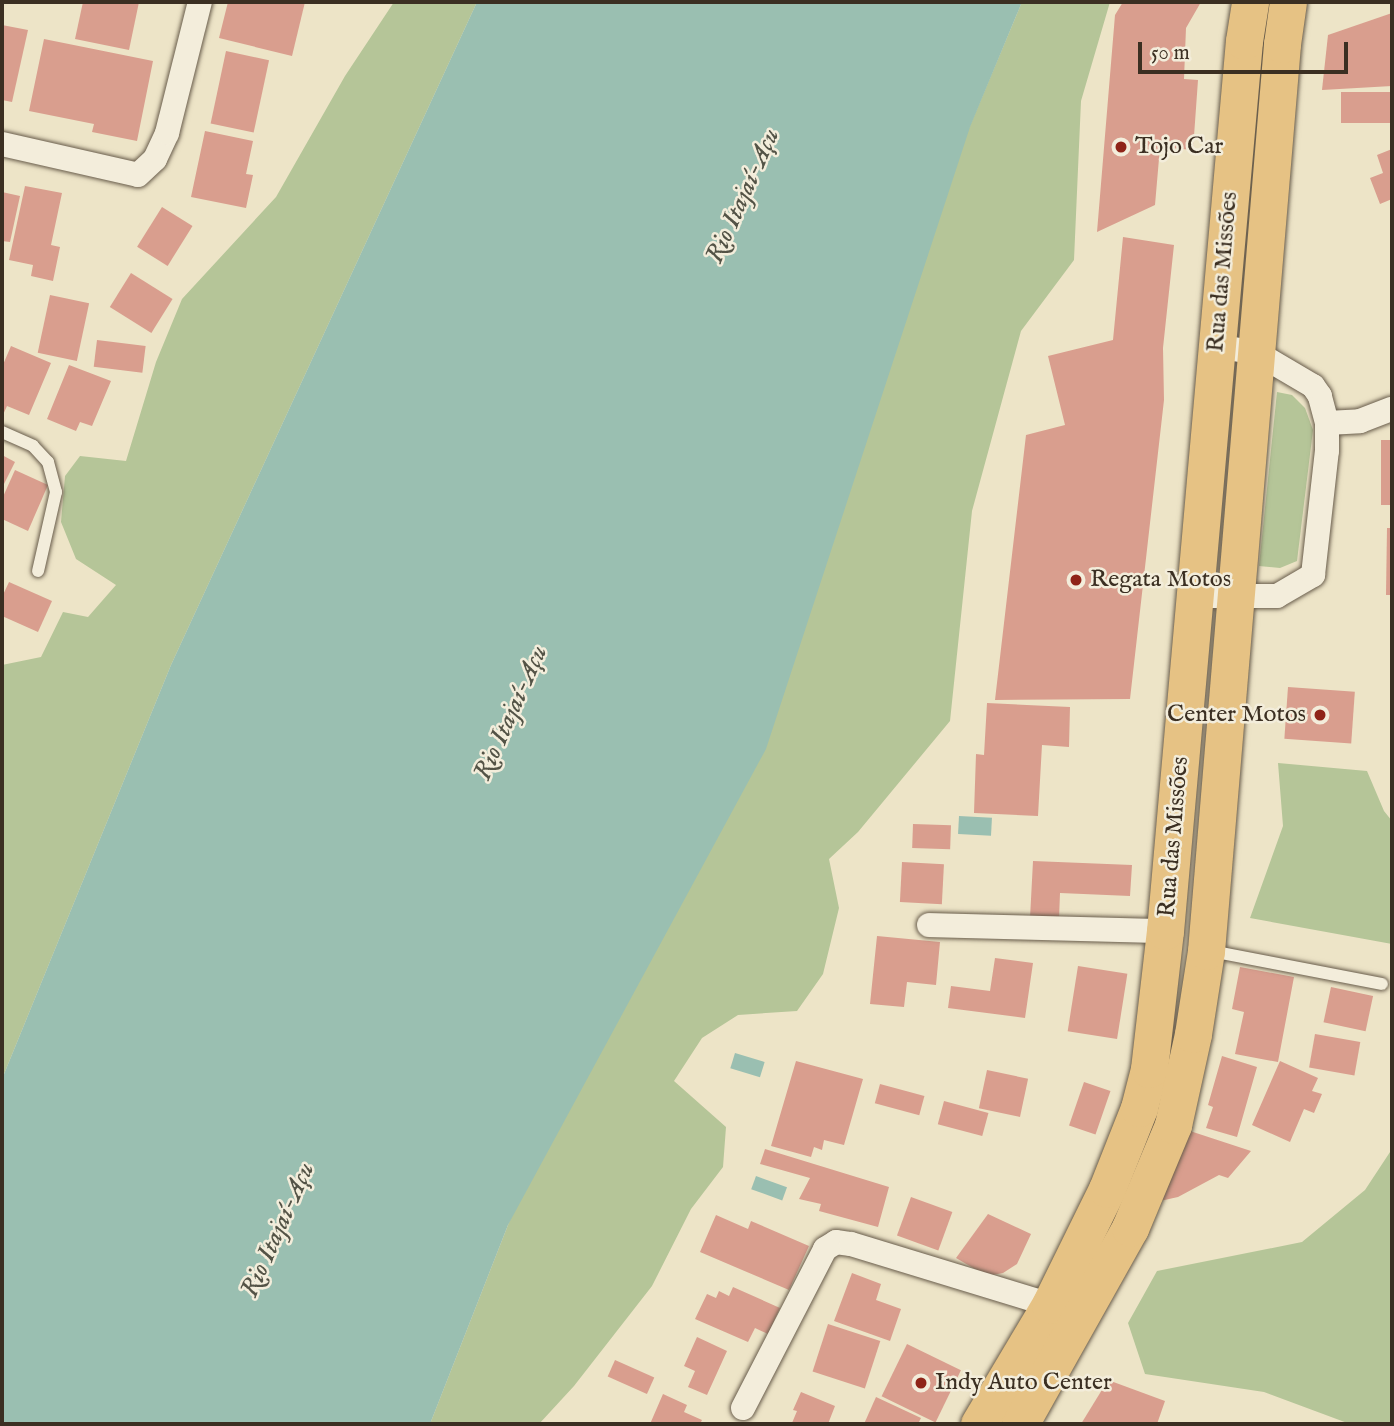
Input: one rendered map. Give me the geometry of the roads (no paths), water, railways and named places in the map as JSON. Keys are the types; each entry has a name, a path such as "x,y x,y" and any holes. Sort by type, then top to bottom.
{"main road":[{"name":"Rua das Missões","path":"979,1424 1050,1305 1107,1189 1139,1108 1149,1069 1165,931 1216,346 1244,41 1250,2"},
{"name":"Rua das Missões","path":"1020,1424 1115,1259 1158,1165 1179,1098 1206,951 1282,44 1288,2"}],"street":[{"path":"2,144 138,174 155,159 167,133 200,2"},
{"path":"1196,596 1277,596 1313,575 1328,423 1320,396 1313,386 1256,353 1216,346"},
{"path":"1328,423 1360,421 1392,409"},
{"path":"929,925 1165,931"},
{"path":"743,1408 825,1249 836,1242 1050,1305"}],"lane":[{"path":"2,432 33,446 48,462 56,492 38,571"},
{"path":"1206,951 1382,984"}],"water":[{"name":"Rio Itajaí-Açu","path":"477,2 1022,2 970,127 766,749 508,1225 430,1424 2,1424 2,1079 171,665"},
{"path":"959,816 992,818 991,836 958,834"},
{"path":"735,1053 765,1062 760,1077 730,1068"},
{"path":"756,1176 787,1187 782,1200 751,1189"}],"place":[{"name":"Tojo Car","path":"1121,147"},
{"name":"Regata Motos","path":"1076,580"},
{"name":"Center Motos","path":"1320,715"},
{"name":"Indy Auto Center","path":"921,1383"}]}
